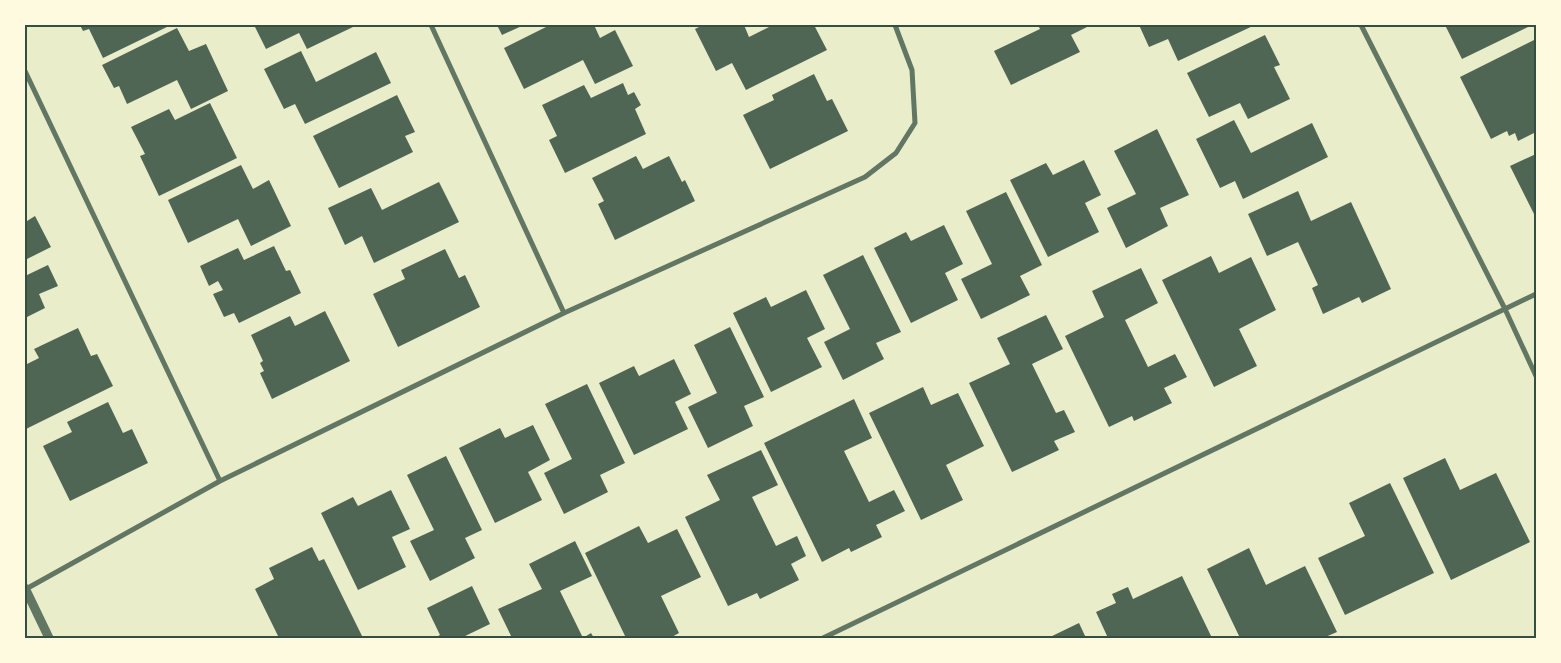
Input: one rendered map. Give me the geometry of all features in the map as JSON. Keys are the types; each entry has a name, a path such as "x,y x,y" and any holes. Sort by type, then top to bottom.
{"street":[{"path":"431,25 564,313"},
{"path":"48,638 25,589 220,481 564,313 865,177 896,153 915,123 912,70 895,25"},
{"path":"1361,25 1505,309 1536,376"},
{"path":"25,71 220,481"},
{"path":"824,638 1536,294"}],"building":[{"path":"80,25 171,25 103,58 89,29 83,31"},
{"path":"254,25 352,25 353,27 307,49 299,33 266,49"},
{"path":"497,25 524,25 502,35"},
{"path":"550,25 594,25 600,38 615,30 633,66 595,84 583,60 524,89 504,48"},
{"path":"703,25 744,25 749,37 773,25 814,25 827,50 746,90 732,63 716,71 695,29"},
{"path":"1038,25 1091,25 1071,35 1080,52 1011,85 994,51 1040,29"},
{"path":"1139,25 1255,25 1178,61 1168,39 1149,47"},
{"path":"1445,25 1532,25 1462,59"},
{"path":"177,28 189,51 206,44 228,91 191,109 177,80 127,104 119,86 114,88 102,65"},
{"path":"1265,35 1280,65 1274,67 1290,99 1248,119 1240,103 1209,117 1187,73"},
{"path":"1536,39 1536,132 1518,141 1515,133 1509,136 1507,131 1491,139 1460,77"},
{"path":"301,51 316,82 376,52 391,83 305,124 295,104 284,109 264,69"},
{"path":"814,74 827,101 832,99 848,131 770,169 743,115 774,100 772,95"},
{"path":"623,83 628,95 634,92 641,105 635,109 646,134 565,173 549,140 557,136 542,105 584,85 591,98"},
{"path":"397,95 415,132 405,136 413,152 339,188 313,136"},
{"path":"210,103 237,158 159,196 140,156 145,154 131,127 169,109 175,120"},
{"path":"1234,120 1251,153 1312,123 1328,157 1243,199 1235,181 1220,188 1196,139"},
{"path":"1157,129 1189,195 1160,208 1168,226 1126,248 1107,208 1136,194 1114,151"},
{"path":"1536,154 1536,218 1510,166"},
{"path":"636,156 643,169 669,156 682,182 685,180 695,201 615,240 598,204 604,201 592,178"},
{"path":"1084,160 1101,195 1085,203 1099,232 1048,257 1010,180 1046,163 1053,175"},
{"path":"241,165 253,189 269,180 291,226 251,246 238,219 188,243 168,200"},
{"path":"439,182 459,222 374,263 362,236 345,245 328,208 371,188 382,210"},
{"path":"1298,191 1311,221 1351,202 1391,289 1362,303 1359,297 1323,314 1312,288 1318,285 1298,242 1267,256 1248,214"},
{"path":"1006,192 1042,265 1020,276 1030,295 981,319 961,279 992,264 966,211"},
{"path":"25,216 27,221 35,216 51,247 25,260"},
{"path":"944,225 963,264 945,273 958,300 911,323 874,248 906,232 911,241"},
{"path":"274,246 286,271 290,270 301,293 239,323 234,313 224,317 213,294 223,290 218,281 209,286 200,266 238,248 244,260"},
{"path":"445,249 459,278 465,275 480,307 398,347 373,294 405,279 401,270"},
{"path":"863,255 901,332 876,343 884,359 843,380 824,342 850,329 823,275"},
{"path":"1211,256 1219,273 1251,257 1276,310 1239,329 1257,366 1214,387 1162,280"},
{"path":"48,265 58,286 39,294 45,308 25,318 25,276"},
{"path":"1141,268 1158,303 1125,320 1148,367 1175,354 1187,377 1164,388 1172,403 1134,421 1132,416 1109,427 1065,336 1104,317 1092,291"},
{"path":"806,290 825,329 807,338 822,367 771,392 733,313 766,297 771,307"},
{"path":"325,311 350,361 272,399 260,373 264,371 260,363 263,361 251,335 290,316 295,326"},
{"path":"1046,315 1063,349 1032,364 1056,413 1064,410 1075,432 1054,441 1059,450 1012,472 969,383 1010,364 997,338"},
{"path":"730,327 764,397 744,406 753,426 708,448 688,407 717,393 694,345"},
{"path":"78,328 91,356 97,354 113,386 26,429 25,365 39,358 34,349"},
{"path":"674,359 691,394 675,402 688,429 634,455 599,383 634,366 639,376"},
{"path":"587,384 625,463 600,475 608,492 564,514 544,473 572,459 545,404"},
{"path":"923,387 931,405 958,393 984,446 946,465 963,500 921,520 869,413"},
{"path":"854,399 872,438 844,451 869,502 894,490 905,511 876,525 882,537 851,552 849,548 822,562 764,443"},
{"path":"108,402 123,433 132,429 148,463 70,501 43,446 72,432 67,422"},
{"path":"533,425 550,460 528,472 542,500 495,523 459,448 500,428 505,438"},
{"path":"761,450 778,485 752,497 776,546 797,536 806,556 791,564 799,580 760,599 757,593 728,606 685,517 720,500 707,475"},
{"path":"446,456 482,530 465,538 475,558 430,581 410,541 434,530 407,475"},
{"path":"1445,458 1460,490 1496,473 1530,542 1451,580 1403,478"},
{"path":"1390,483 1434,573 1345,615 1318,558 1365,536 1349,503"},
{"path":"391,490 410,529 392,537 406,567 358,590 321,513 353,497 358,506"},
{"path":"639,526 648,543 677,529 701,577 661,596 679,633 670,638 626,638 585,553"},
{"path":"575,541 592,576 560,591 583,638 512,638 498,609 542,589 529,564"},
{"path":"312,547 319,561 324,559 363,638 296,638 295,636 279,638 255,589 274,579 269,568"},
{"path":"1249,548 1266,585 1305,566 1337,632 1323,638 1240,638 1207,569"},
{"path":"1182,576 1212,638 1108,638 1096,612 1116,603 1112,594 1128,587 1133,599"},
{"path":"472,586 490,624 461,638 434,638 440,635 427,608"},
{"path":"1079,623 1086,638 1048,638"},
{"path":"591,633 594,638 583,638"}]}
